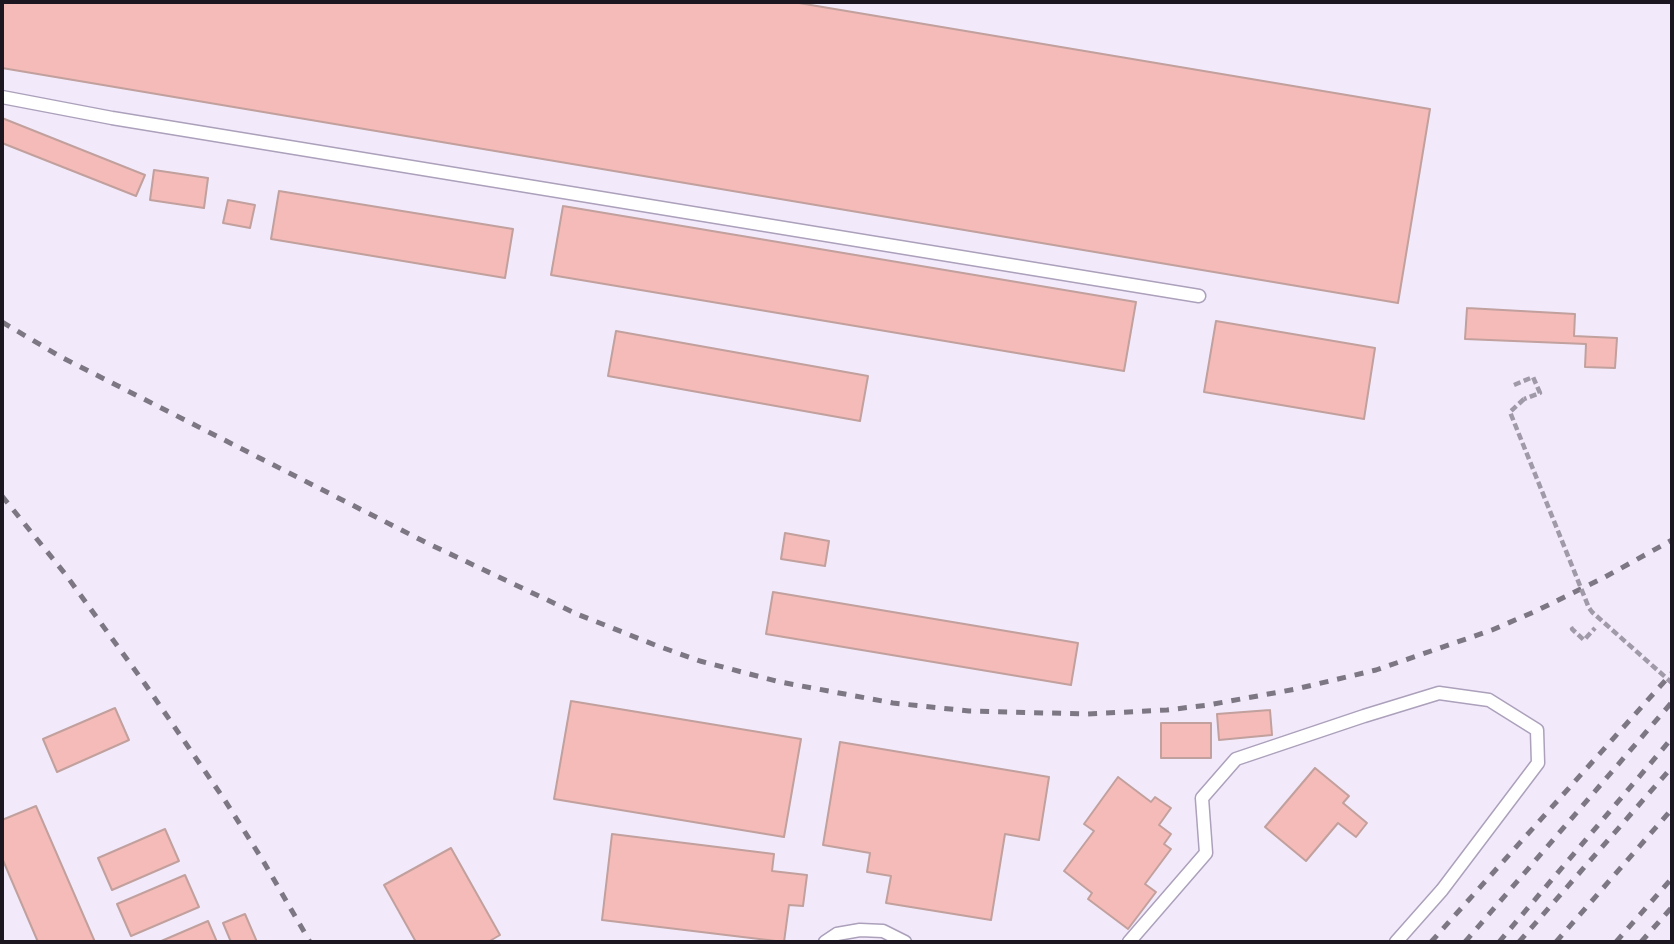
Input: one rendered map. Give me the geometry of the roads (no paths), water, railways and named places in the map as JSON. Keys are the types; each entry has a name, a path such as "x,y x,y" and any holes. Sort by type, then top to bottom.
{"lane":[{"path":"2,97 167,127 1199,296"},
{"path":"1129,942 1206,853 1202,797 1236,759 1439,693 1489,700 1537,730 1538,763 1443,890 1396,942"},
{"path":"825,942 837,934 860,930 883,931 905,942"}],"railway":[{"path":"2,322 61,357 427,543 577,614 700,661 780,682 893,703 969,711 1087,714 1167,710 1296,689 1376,670 1492,630 1605,577 1672,540"},
{"path":"2,496 66,575 145,684 224,799 310,942"},
{"path":"1431,942 1672,673"},
{"path":"1465,942 1672,702"},
{"path":"1499,942 1672,738"},
{"path":"1519,942 1672,767"},
{"path":"1556,942 1672,809"},
{"path":"1616,942 1672,878"},
{"path":"1641,942 1672,907"}]}
